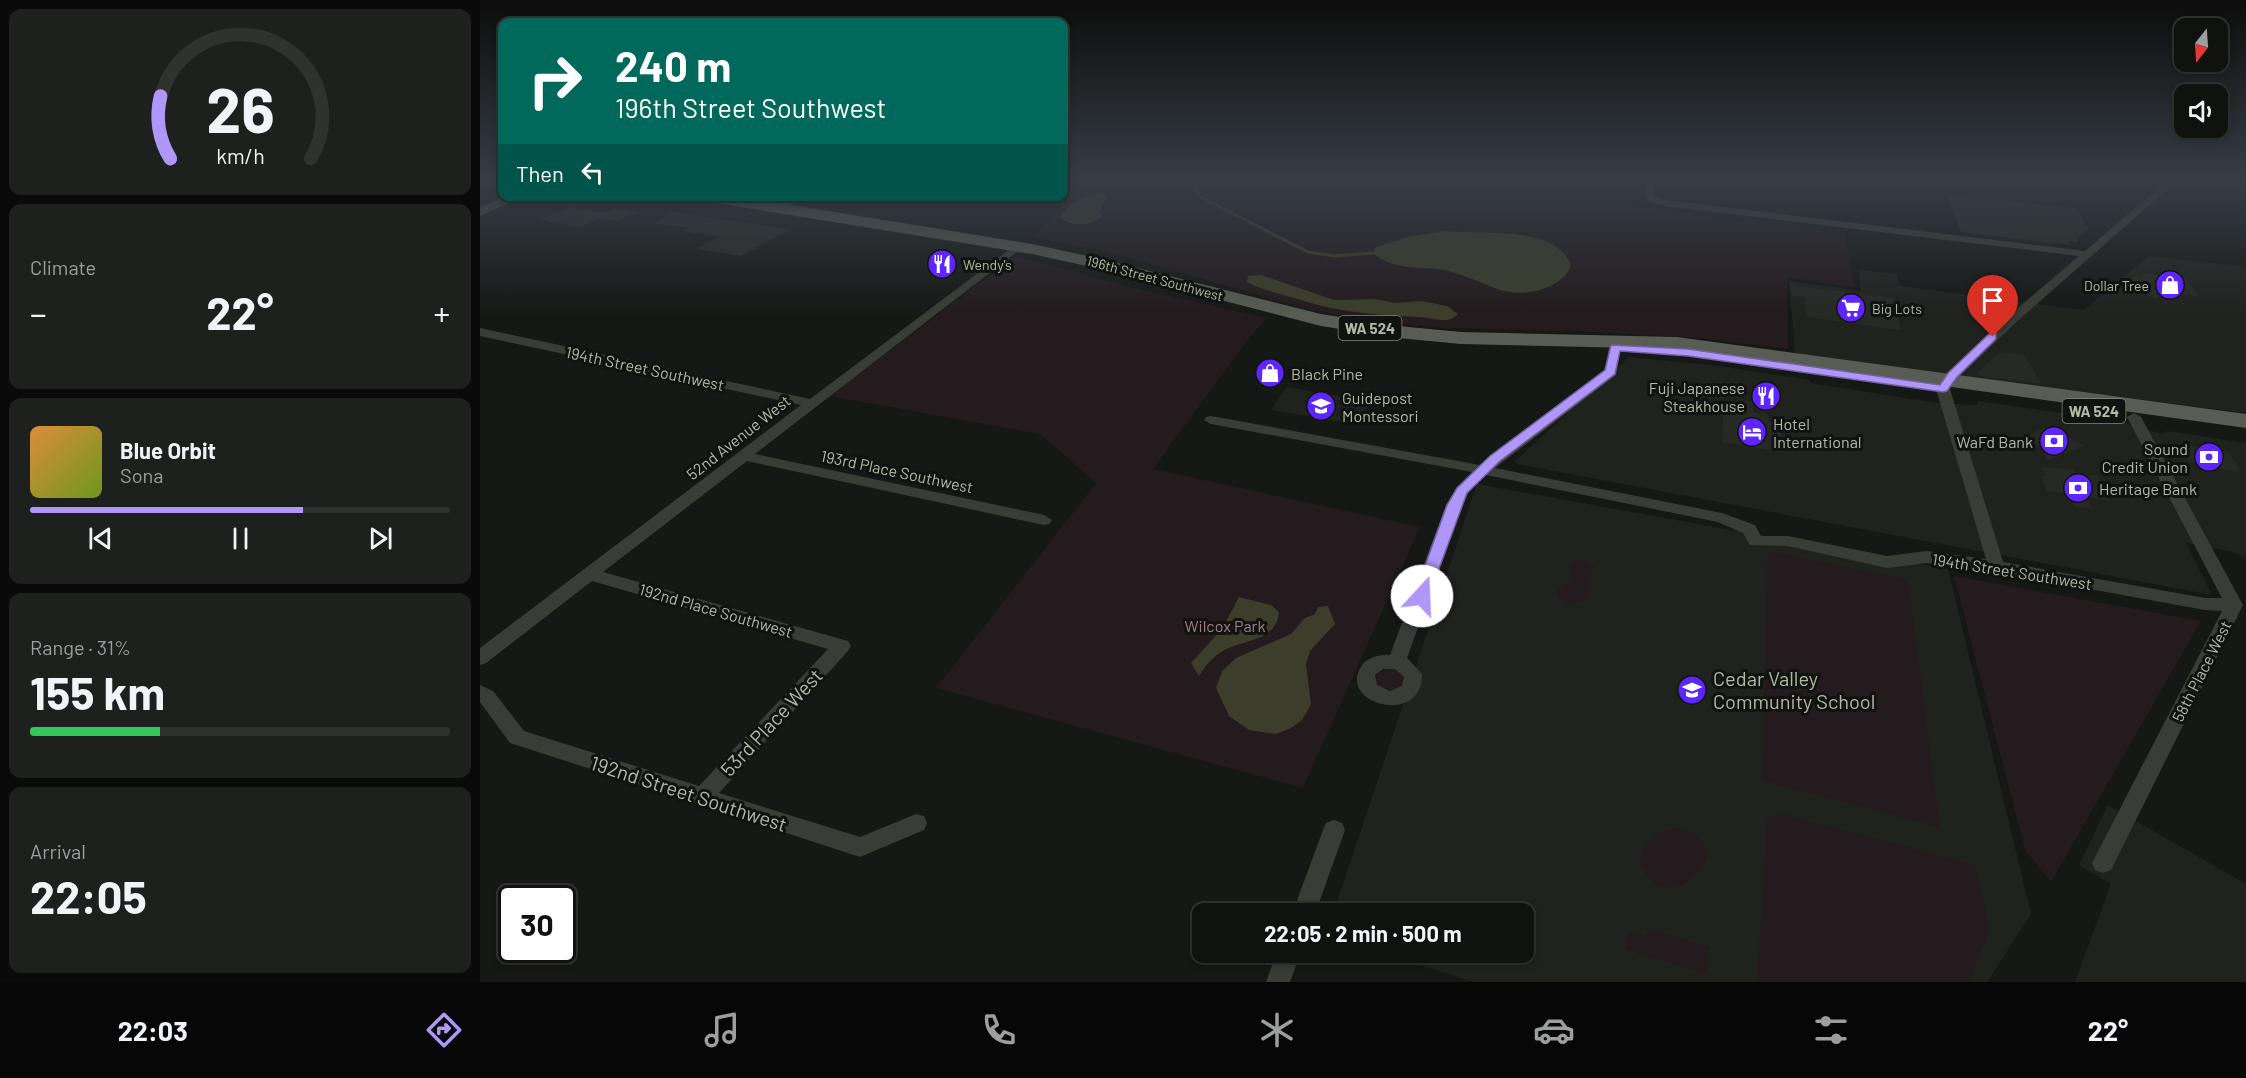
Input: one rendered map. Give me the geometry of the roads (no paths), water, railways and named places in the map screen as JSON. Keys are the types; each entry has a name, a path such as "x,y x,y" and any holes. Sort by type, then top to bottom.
{"main road":[{"name":"196th Street Southwest","path":"883,225 1018,246 1106,265 1321,320 1398,332 1461,338 1666,342 1735,350 2134,417 2246,432"},
{"name":"196th Street Southwest","path":"1572,339 1615,347 1688,352 2246,421"},
{"path":"1615,347 1623,344 1658,345 1666,342"},
{"path":"2134,417 2135,413 2157,413 2157,410"}],"street":[{"path":"1848,225 2087,254"},
{"path":"1996,567 1945,385 2010,321 2121,225"},
{"name":"52nd Avenue West","path":"480,657 1018,246"},
{"name":"194th Street Southwest","path":"480,332 811,403"},
{"path":"1396,662 1454,505 1462,491 1481,471 1611,372 1615,347"},
{"name":"58th Place West","path":"2103,863 2234,605 2134,417"},
{"path":"1211,420 1444,462 1481,471"},
{"name":"193rd Place Southwest","path":"742,456 1044,520"},
{"name":"194th Street Southwest","path":"1481,471 1722,518 1749,529 1756,541 1788,540 1887,562 1927,557 2205,604 2234,605"},
{"name":"192nd Place Southwest","path":"589,574 842,646"},
{"name":"53rd Place West","path":"701,798 842,646"},
{"name":"192nd Street Southwest","path":"480,692 486,696 517,737 701,798 860,847 916,823"},
{"path":"1307,903 1334,830"},
{"path":"1278,982 1284,963"}],"waterway":[{"path":"1255,225 1308,252 1334,256 1373,253"}],"place":[{"name":"Wendy's","path":"942,264"},
{"name":"Dollar Tree","path":"2170,285"},
{"name":"Big Lots","path":"1851,308"},
{"name":"Black Pine","path":"1270,373"},
{"name":"Fuji Japanese Steakhouse","path":"1766,396"},
{"name":"Guidepost Montessori","path":"1321,406"},
{"name":"Hotel International","path":"1752,432"},
{"name":"WaFd Bank","path":"2054,441"},
{"name":"Sound Credit Union","path":"2209,457"},
{"name":"Heritage Bank","path":"2078,488"},
{"name":"Cedar Valley Community School","path":"1692,690"}],"park label":[{"name":"Wilcox Park","path":"1225,625"}]}
